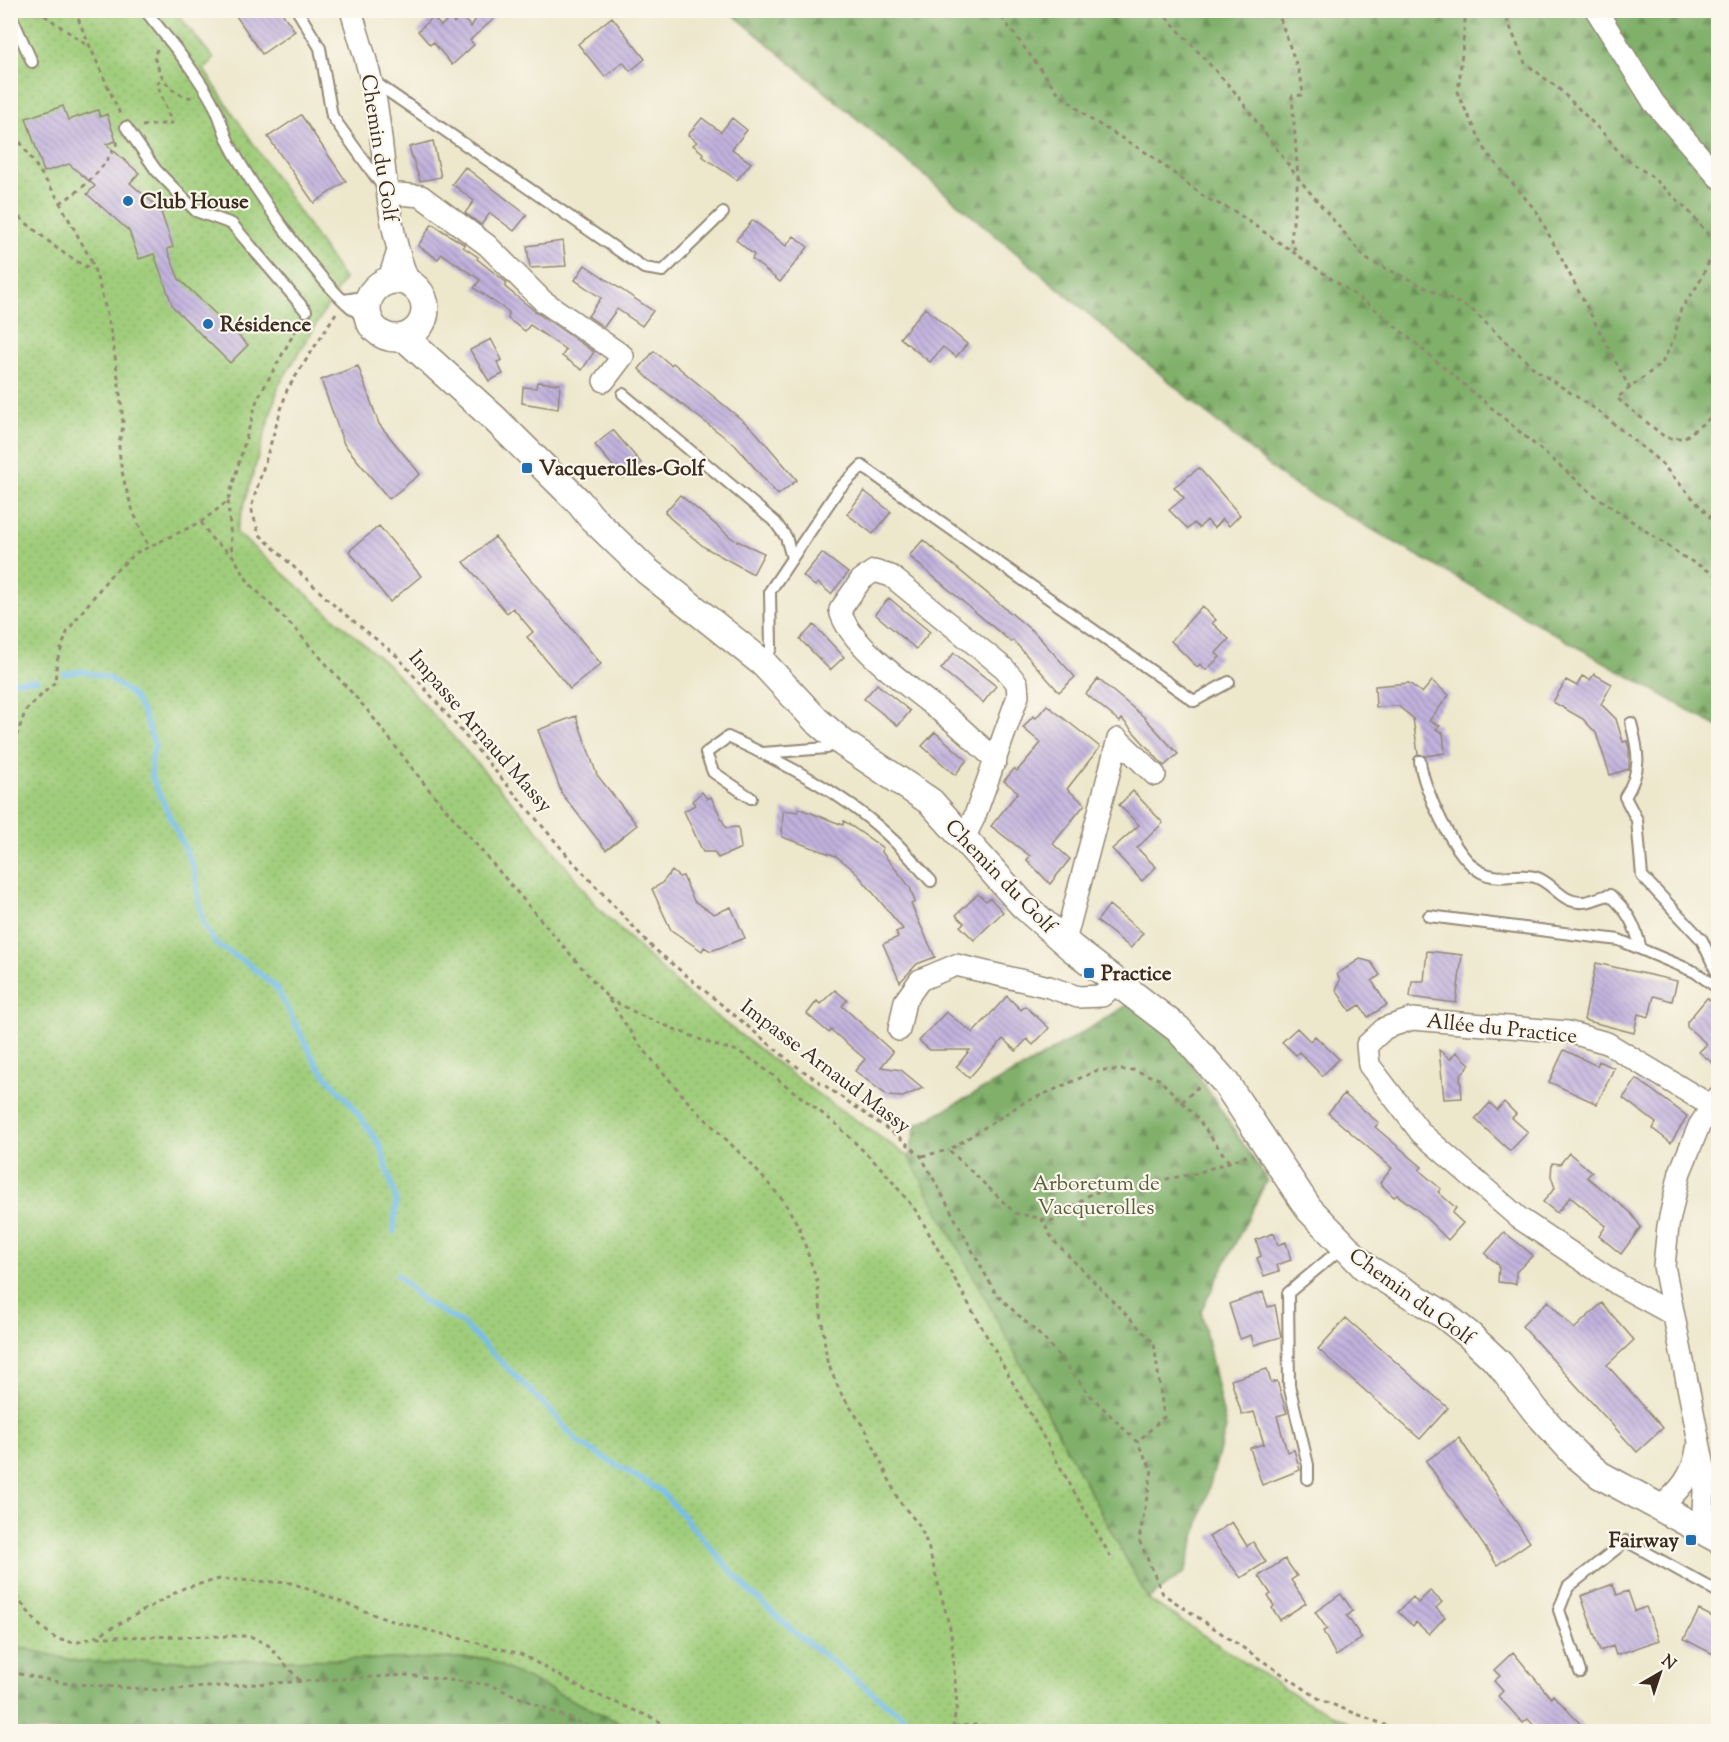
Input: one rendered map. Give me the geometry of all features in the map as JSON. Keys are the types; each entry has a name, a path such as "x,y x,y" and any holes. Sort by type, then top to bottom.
{"street":[{"name":"Chemin du Golf","path":"351,10 377,106 387,193 398,251 376,296"},
{"path":"1596,10 1654,103 1719,177"},
{"path":"387,193 421,196 487,245 543,301 623,356 604,381"},
{"path":"423,318 419,327 404,337 385,336 377,332 376,296 423,299 427,360"},
{"name":"Chemin du Golf","path":"404,337 495,419 579,502 619,546 764,664 816,720 843,743 931,802 1023,904 1065,941 1191,1041 1225,1082 1309,1209 1343,1247 1365,1267 1444,1315 1469,1335 1500,1364 1535,1410 1575,1454 1600,1475 1658,1509 1710,1535"},
{"path":"964,838 974,818 996,760 1018,696 1017,683 1004,668 891,576 874,571 861,580 840,610 842,618 863,647 996,760"},
{"path":"1065,941 1118,739 1155,775"},
{"path":"900,1030 905,1001 920,980 956,965 1049,987 1078,997 1102,996 1118,981"},
{"name":"Allée du Practice","path":"1672,1314 1619,1285 1519,1218 1421,1133 1369,1065 1367,1046 1385,1028 1412,1019 1568,1032 1607,1043 1716,1104"},
{"path":"1710,1535 1704,1498 1705,1472 1664,1266 1668,1226 1680,1172 1699,1126 1716,1104"},
{"path":"1658,1509 1682,1488 1694,1467 1698,1442"},
{"path":"1682,1488 1704,1498"}],"lane":[{"path":"145,10 211,100 230,145 261,196 309,262 376,296"},
{"path":"297,10 320,48 332,116 387,193"},
{"path":"10,13 32,62"},
{"path":"370,79 644,268 663,271 723,213"},
{"path":"126,127 156,170 196,211 232,224 306,310"},
{"path":"622,394 775,522 786,537 792,558"},
{"path":"764,664 771,648 770,591 838,490 862,466 1194,701 1229,682"},
{"path":"1631,723 1638,751 1637,770 1636,779 1625,797 1638,820 1642,876 1702,940 1719,975"},
{"path":"751,798 713,771 706,753 728,737 763,753 840,799 892,839 931,881"},
{"path":"763,753 827,748"},
{"path":"1420,761 1422,776 1459,853 1481,872 1498,878 1532,876 1543,880 1565,898 1584,902 1610,895 1624,907 1635,924 1641,949"},
{"path":"1429,916 1619,940 1695,972 1719,988"},
{"path":"1308,1479 1308,1465 1289,1385 1288,1293 1343,1247"},
{"path":"1580,1672 1559,1610 1568,1587 1626,1540 1719,1592"}],"path":[{"path":"37,10 90,47"},
{"path":"76,10 126,127"},
{"path":"996,10 1057,91 1090,119 1150,155 1206,198 1234,211 1375,309 1593,494 1682,556 1719,576"},
{"path":"1160,10 1234,91 1298,178 1366,259 1471,309 1537,371 1597,410 1659,461 1719,526"},
{"path":"1277,10 1301,78 1303,95 1292,96 1298,178 1291,240 1296,254"},
{"path":"1466,10 1458,95 1487,153 1537,213 1630,389"},
{"path":"1503,10 1525,63 1559,89 1606,136 1622,156 1651,176 1687,209 1718,246 1699,283 1681,309 1674,339 1662,363 1617,399 1666,438 1684,438 1719,412"},
{"path":"163,34 153,57 162,78 180,96 211,100"},
{"path":"126,127 172,123 157,84 162,78"},
{"path":"10,127 59,203 91,260 105,299 118,378 123,426 119,443 128,496 149,547"},
{"path":"59,203 74,194 101,170 126,127"},
{"path":"10,150 18,138"},
{"path":"10,184 19,217 77,262 86,267 91,260"},
{"path":"10,222 19,217"},
{"name":"Impasse Arnaud Massy","path":"376,296 286,390 251,508 259,534 336,607 397,656 567,855 652,947 792,1063 899,1137 921,1156 996,1294 1047,1342 1092,1397 1137,1442 1152,1470 1139,1540 1163,1594 1321,1700 1403,1731"},
{"path":"232,556 228,501 257,400 306,310"},
{"path":"10,753 26,710 55,682 57,661 68,630 110,576 136,553 201,522 228,501"},
{"path":"201,522 212,539 232,556 249,583 295,629 368,711 426,786 607,997 638,1043 681,1095 701,1118 750,1163 783,1200 799,1227 817,1281 827,1361 840,1392 867,1432 898,1501 920,1526 928,1546 951,1632 957,1705 953,1726 948,1731"},
{"path":"607,997 642,1016 714,1045 738,1051 836,1124 883,1170 923,1221 1113,1561"},
{"path":"921,1156 949,1150 1023,1103 1098,1070 1133,1070 1159,1079 1195,1115 1229,1162"},
{"path":"1182,1102 1201,1083"},
{"path":"949,1150 1015,1213 1053,1221 1092,1192 1194,1174 1268,1149"},
{"path":"1041,1218 1053,1240 1154,1342 1164,1417 1137,1442"},
{"path":"10,1589 38,1624 56,1639 75,1643 95,1637 184,1588 220,1579 292,1583 388,1620 521,1654 585,1690 653,1718 678,1731"},
{"path":"95,1637 250,1636 268,1646 300,1681"},
{"path":"10,1672 63,1683 157,1690 406,1675 490,1685 601,1731"},
{"path":"953,1726 980,1725 1038,1731"}],"green space":[{"path":"11,11 175,11 214,59 204,70 344,279 279,385 236,532 389,666 542,835 597,907 687,994 815,1092 909,1157 1148,1599 1299,1698 1365,1731 637,1731 484,1658 79,1662 11,1645"},
{"path":"729,11 1718,11 1718,727 1287,481"},
{"name":"Arboretum de Vacquerolles","path":"1131,1003 1175,1040 1267,1180 1201,1311 1226,1428 1185,1572 1148,1599 909,1157 916,1125 1030,1064"},
{"path":"11,1645 79,1662 484,1658 637,1731 11,1731"}],"building":[{"path":"232,10 280,10 295,31 262,54"},
{"path":"481,10 504,10 470,40 474,45 452,65 433,42 430,45 418,31 433,17 441,26 450,18 454,23 461,16 471,27"},
{"path":"612,17 645,59 630,71 623,62 605,77 578,44"},
{"name":"Club House","path":"63,106 68,120 98,110 100,117 107,114 116,141 106,144 139,173 130,183 160,209 173,247 167,249 179,279 248,345 230,363 173,307 154,254 139,259 129,231 87,194 95,186 69,164 44,172 26,118"},
{"path":"301,115 346,181 314,203 268,137"},
{"path":"702,118 721,132 732,118 747,130 732,149 751,163 737,180 702,156 704,154 693,145 697,142 688,135"},
{"path":"433,141 441,177 420,181 409,147"},
{"path":"465,167 527,215 514,231 490,213 481,225 465,213 474,201 452,184"},
{"path":"753,220 786,246 794,236 808,247 780,282 752,259 754,255 736,240"},
{"path":"432,224 465,245 463,247 507,283 505,287 536,312 594,352 582,370 562,356 566,350 530,325 525,331 508,319 509,312 474,288 480,280 442,254 438,259 418,246"},
{"path":"563,241 566,266 530,268 527,246"},
{"path":"585,265 653,311 642,326 617,309 604,327 588,316 601,298 575,280"},
{"path":"925,308 967,344 956,357 943,347 930,362 900,338"},
{"path":"491,339 502,360 497,362 503,374 489,381 470,350"},
{"path":"654,351 671,365 673,363 754,430 797,480 778,495 735,445 649,379 639,369"},
{"path":"358,366 379,424 420,474 389,499 344,444 321,380"},
{"path":"537,382 560,384 558,409 522,403 523,387 536,388"},
{"path":"613,430 641,463 623,478 595,445"},
{"path":"1199,468 1240,515 1229,526 1222,519 1214,528 1207,520 1199,528 1194,523 1188,529 1169,510 1184,498 1174,487"},
{"path":"864,491 891,512 873,534 847,514"},
{"path":"680,495 733,539 764,553 753,574 704,547 670,518 665,512"},
{"path":"379,526 421,576 390,602 349,551"},
{"path":"495,537 601,664 570,689 527,637 533,632 513,608 507,613 464,562"},
{"path":"923,540 1036,634 1075,677 1059,692 1013,640 1011,642 909,556"},
{"path":"822,553 848,573 831,594 818,583 815,586 803,576"},
{"path":"889,598 930,632 916,649 875,614"},
{"path":"1202,606 1216,620 1212,623 1229,639 1216,653 1220,657 1206,670 1200,664 1197,667 1171,641"},
{"path":"814,625 844,657 830,670 800,639"},
{"path":"954,653 996,686 983,703 941,669"},
{"path":"1594,674 1612,684 1601,704 1616,719 1623,742 1627,741 1629,748 1629,769 1610,775 1596,733 1583,719 1553,702 1566,680 1577,686 1582,676 1590,680"},
{"path":"1098,679 1144,717 1178,754 1164,766 1122,719 1120,722 1086,694"},
{"path":"1432,681 1449,695 1429,721 1440,726 1436,729 1443,733 1445,753 1425,756 1418,754 1413,718 1398,706 1376,707 1375,686 1409,683 1422,693"},
{"path":"877,684 910,711 898,726 864,699"},
{"path":"1047,705 1100,747 1067,789 1085,804 1053,844 1070,859 1050,884 1027,860 1030,856 991,826 1018,792 1004,781 1014,769 1017,771 1041,743 1023,728"},
{"path":"576,716 597,775 637,825 606,850 562,794 538,730"},
{"path":"935,732 967,760 955,775 922,746"},
{"path":"1133,791 1163,823 1137,848 1156,867 1142,881 1112,849 1139,825 1119,805"},
{"path":"702,792 707,799 711,797 726,828 738,827 741,848 718,858 714,852 703,852 684,811 695,805 692,801"},
{"path":"798,808 843,825 844,821 883,848 881,851 910,887 915,902 911,904 935,957 917,964 900,982 883,944 898,937 896,932 903,929 855,871 836,856 782,837 783,810 798,812"},
{"path":"672,871 679,877 683,876 694,901 714,914 731,907 745,938 711,951 704,947 702,951 671,930 652,889 661,884"},
{"path":"978,894 986,901 990,898 1003,912 974,940 960,926 964,923 956,915"},
{"path":"1109,905 1143,933 1131,948 1097,921"},
{"path":"1427,951 1462,955 1456,1003 1410,997 1412,981 1424,981"},
{"path":"1360,959 1371,962 1380,975 1372,981 1387,1005 1368,1017 1360,1005 1350,1011 1336,990 1340,980 1337,974"},
{"path":"1596,963 1677,981 1672,1001 1654,996 1649,1017 1638,1014 1634,1033 1584,1020"},
{"path":"835,990 847,1000 842,1006 893,1052 881,1067 901,1070 923,1088 903,1097 888,1096 855,1071 865,1059 831,1030 829,1033 807,1014 817,1001 820,1004"},
{"path":"1007,996 1021,1010 1025,1006 1049,1028 1033,1045 1027,1039 1016,1051 1003,1039 969,1078 956,1067 970,1050 930,1050 919,1041 946,1012 973,1033"},
{"path":"1707,998 1719,1007 1719,1068 1699,1052 1707,1044 1687,1027 1687,1022"},
{"path":"1297,1028 1310,1041 1315,1036 1339,1059 1322,1076 1299,1052 1296,1055 1282,1042"},
{"path":"1439,1050 1450,1059 1456,1052 1470,1064 1460,1076 1462,1098 1444,1099"},
{"path":"1564,1050 1597,1066 1599,1061 1614,1068 1597,1104 1549,1082"},
{"path":"1637,1079 1687,1116 1671,1143 1653,1129 1656,1123 1623,1098"},
{"path":"1344,1094 1379,1123 1375,1127 1422,1167 1419,1170 1441,1189 1438,1192 1456,1208 1452,1213 1463,1223 1448,1240 1420,1212 1397,1195 1394,1197 1380,1183 1392,1168 1328,1113"},
{"path":"1504,1102 1516,1114 1512,1118 1528,1132 1510,1151 1475,1119 1490,1103 1497,1110"},
{"path":"1569,1153 1592,1172 1587,1177 1630,1212 1641,1227 1621,1254 1599,1236 1606,1226 1570,1197 1557,1213 1543,1202 1555,1188 1551,1176 1552,1163 1560,1164"},
{"path":"1504,1232 1533,1255 1516,1272 1516,1284 1498,1282 1499,1265 1485,1254"},
{"path":"1274,1233 1278,1245 1286,1242 1291,1260 1277,1265 1279,1271 1264,1276 1257,1258 1261,1256 1256,1240"},
{"path":"1263,1292 1268,1307 1275,1305 1281,1337 1254,1345 1251,1335 1240,1339 1229,1304"},
{"path":"1548,1301 1574,1329 1602,1303 1634,1340 1607,1365 1663,1428 1637,1452 1522,1326"},
{"path":"1346,1318 1448,1408 1420,1439 1318,1349"},
{"path":"1267,1369 1271,1383 1277,1381 1287,1413 1277,1416 1287,1452 1294,1450 1300,1470 1262,1485 1250,1448 1264,1444 1254,1412 1242,1415 1231,1380"},
{"path":"1459,1438 1530,1542 1497,1565 1426,1461"},
{"path":"1232,1522 1247,1546 1253,1542 1266,1562 1241,1578 1209,1537"},
{"path":"1285,1559 1297,1576 1291,1580 1306,1603 1280,1620 1272,1608 1274,1606 1268,1596 1271,1594 1259,1576"},
{"path":"1613,1584 1617,1595 1628,1591 1635,1611 1646,1607 1659,1640 1616,1655 1613,1646 1600,1651 1581,1596"},
{"path":"1430,1591 1442,1602 1436,1608 1445,1617 1429,1634 1416,1622 1413,1626 1398,1612 1413,1597 1418,1603"},
{"path":"1341,1594 1353,1611 1347,1616 1362,1638 1336,1656 1323,1631 1327,1629 1315,1612"},
{"path":"1699,1610 1719,1620 1719,1657 1684,1639"},
{"path":"1513,1652 1551,1698 1553,1695 1587,1731 1539,1731 1528,1719 1523,1723 1498,1696 1503,1691 1494,1681 1500,1676 1494,1670"}],"waterway":[{"path":"64,674 82,671 109,678 133,696 144,715 155,746 151,760 152,778 194,868 203,923 216,944 247,963 276,987 317,1065 351,1104 381,1147 396,1200 394,1232"},
{"path":"10,681 37,680"},
{"path":"397,1274 424,1302 461,1322 547,1407 579,1443 661,1491 748,1590 798,1635 917,1727"}],"place":[{"name":"Club House","path":"128,201"},
{"name":"Résidence","path":"208,324"},
{"name":"Vacquerolles-Golf","path":"527,468"},
{"name":"Practice","path":"1089,973"},
{"name":"Fairway","path":"1691,1540"}]}
